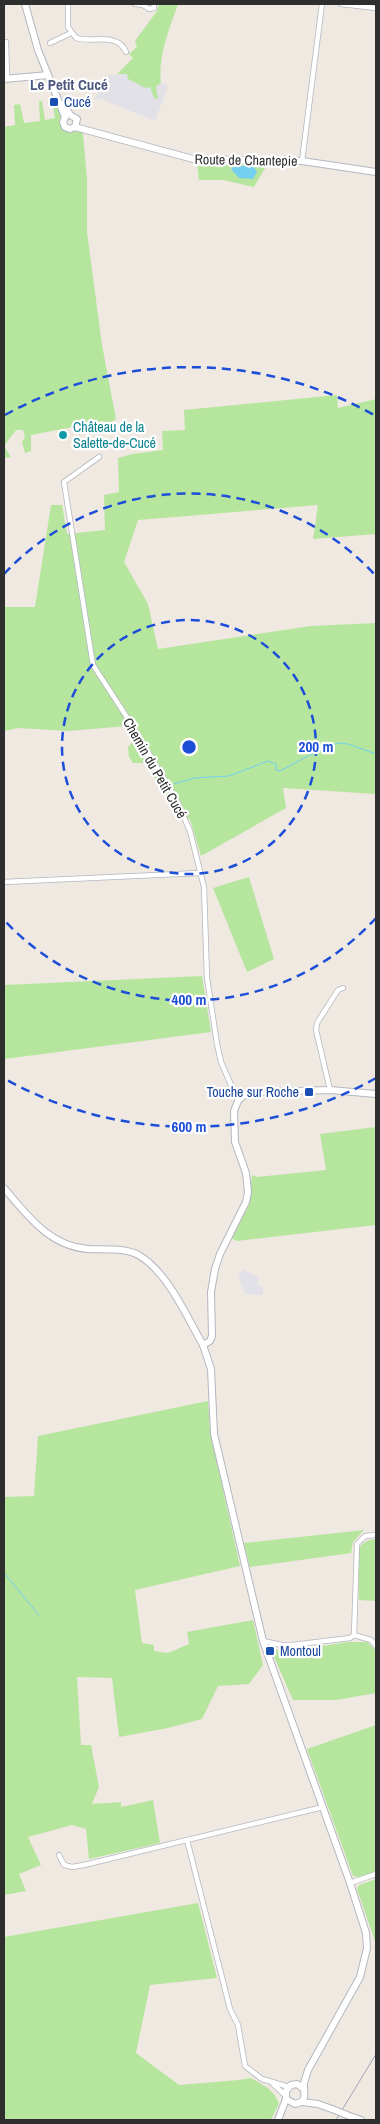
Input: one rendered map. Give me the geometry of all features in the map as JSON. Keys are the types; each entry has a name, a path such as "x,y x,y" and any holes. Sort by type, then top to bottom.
{"street":[{"path":"68,4 67,17 71,34 81,40 102,38 112,41 124,48 126,52"},
{"path":"135,4 144,4 147,8 152,9 154,4"},
{"path":"302,161 322,4"},
{"path":"341,4 376,8"},
{"path":"26,6 35,42 48,75 68,116 75,118 76,125 70,129 65,127 63,122 68,116"},
{"path":"50,43 71,34"},
{"path":"6,42 5,78 48,75"},
{"name":"Route de Chantepie","path":"76,125 112,138 193,159 302,161 376,172"},
{"name":"Chemin du Petit Cucé","path":"99,456 64,482 93,665 132,725 177,801 190,831 204,887 207,978 217,1044 221,1062 238,1101"},
{"path":"4,882 200,873"},
{"path":"330,1090 316,1030 318,1023 338,990 343,988"},
{"path":"203,1345 210,1341 212,1336 211,1292 215,1269 220,1254 246,1202 246,1173 235,1142 234,1111 238,1101 243,1096 258,1092 330,1090 376,1094"},
{"path":"4,1188 29,1217 48,1235 59,1241 85,1249 125,1250 138,1254 145,1259 163,1278 203,1345 211,1369 214,1434 263,1641 350,1883 366,1933 367,1948 360,1977 308,2070 291,2085 279,2118"},
{"path":"354,1635 357,1544 365,1536 376,1535"},
{"path":"263,1641 292,1645 350,1638 354,1635 374,1640 376,1646"},
{"path":"59,1855 64,1865 72,1866 323,1807"},
{"path":"187,1840 230,2010 238,2025 244,2066 250,2072 273,2084 286,2097 299,2103 318,2104 360,2120"},
{"path":"350,1883 376,1874"},
{"path":"279,2118 299,2103 305,2091 308,2070"},
{"path":"273,2084 300,2085 318,2104"}],"shaded area":[{"path":"128,74 128,80 150,87 154,98 158,99 156,86 161,83 168,86 155,121 99,98 93,100 109,75"},
{"path":"244,1269 259,1278 258,1285 263,1287 263,1295 245,1294 238,1276"}],"green space":[{"path":"159,4 178,4 161,62 161,83 156,86 158,99 154,98 150,87 145,88 128,79 127,74 117,74 133,58 129,54 137,47 135,41 157,11"},
{"path":"52,98 62,117 62,129 78,130 83,133 87,180 87,232 102,345 116,419 105,427 104,421 31,435 31,451 25,453 22,442 25,437 23,430 16,430 4,446 4,127 15,125 14,105 20,104 24,123 40,121 39,101 42,101 45,120 55,118"},
{"path":"197,163 213,165 268,163 254,187 223,180 199,180"},
{"path":"337,395 338,408 376,399 376,534 313,539 318,505 138,520 124,562 148,604 158,649 311,626 376,623 376,794 283,788 286,808 201,856 190,819 178,816 146,763 133,763 129,757 128,747 135,739 127,726 68,731 18,728 4,731 4,607 35,607 51,505 62,505 67,534 105,530 104,495 119,492 118,458 163,450 162,431 185,430 184,410"},
{"path":"4,446 11,457 4,458"},
{"path":"249,877 274,959 247,972 213,888"},
{"path":"202,976 211,1032 4,1059 4,985"},
{"path":"376,1127 376,1225 237,1241 231,1238 248,1207 252,1175 257,1177 326,1170 320,1134"},
{"path":"208,1401 210,1432 240,1566 135,1590 142,1643 154,1645 154,1651 168,1653 189,1644 187,1632 253,1620 263,1665 249,1684 218,1686 202,1719 168,1728 119,1737 112,1678 77,1677 81,1745 91,1745 99,1787 92,1804 121,1802 121,1807 153,1800 160,1843 89,1859 86,1829 72,1825 28,1837 41,1865 19,1874 26,1891 4,1895 4,1497 34,1496 38,1436"},
{"path":"364,1530 353,1542 351,1553 250,1567 244,1543"},
{"path":"376,1539 376,1601 359,1600 358,1550 366,1542"},
{"path":"348,1642 367,1642 376,1651 376,1693 336,1700 293,1700 271,1650 304,1649"},
{"path":"376,1725 376,1871 361,1877 353,1876 307,1749"},
{"path":"376,1879 376,1944 357,1889 359,1885"},
{"path":"198,1903 217,1978 150,1985 136,2053 179,2085 251,2078 268,2088 277,2099 279,2104 271,2120 4,2120 4,1937"}],"water":[{"path":"235,166 253,166 257,172 253,179 239,178 231,169"}],"waterway":[{"path":"174,784 194,778 229,776 268,761 276,764 276,770 280,771 338,743 348,744 376,754"},
{"path":"137,751 146,756 165,788"},
{"path":"4,1573 39,1615"}],"railway":[{"path":"336,2120 376,2054"}],"place":[{"name":"Cucé","path":"54,102"},
{"name":"Château de la Salette-de-Cucé","path":"63,435"},
{"name":"Touche sur Roche","path":"309,1092"},
{"name":"Montoul","path":"270,1651"}],"district":[{"name":"Le Petit Cucé","path":"69,84"}]}
